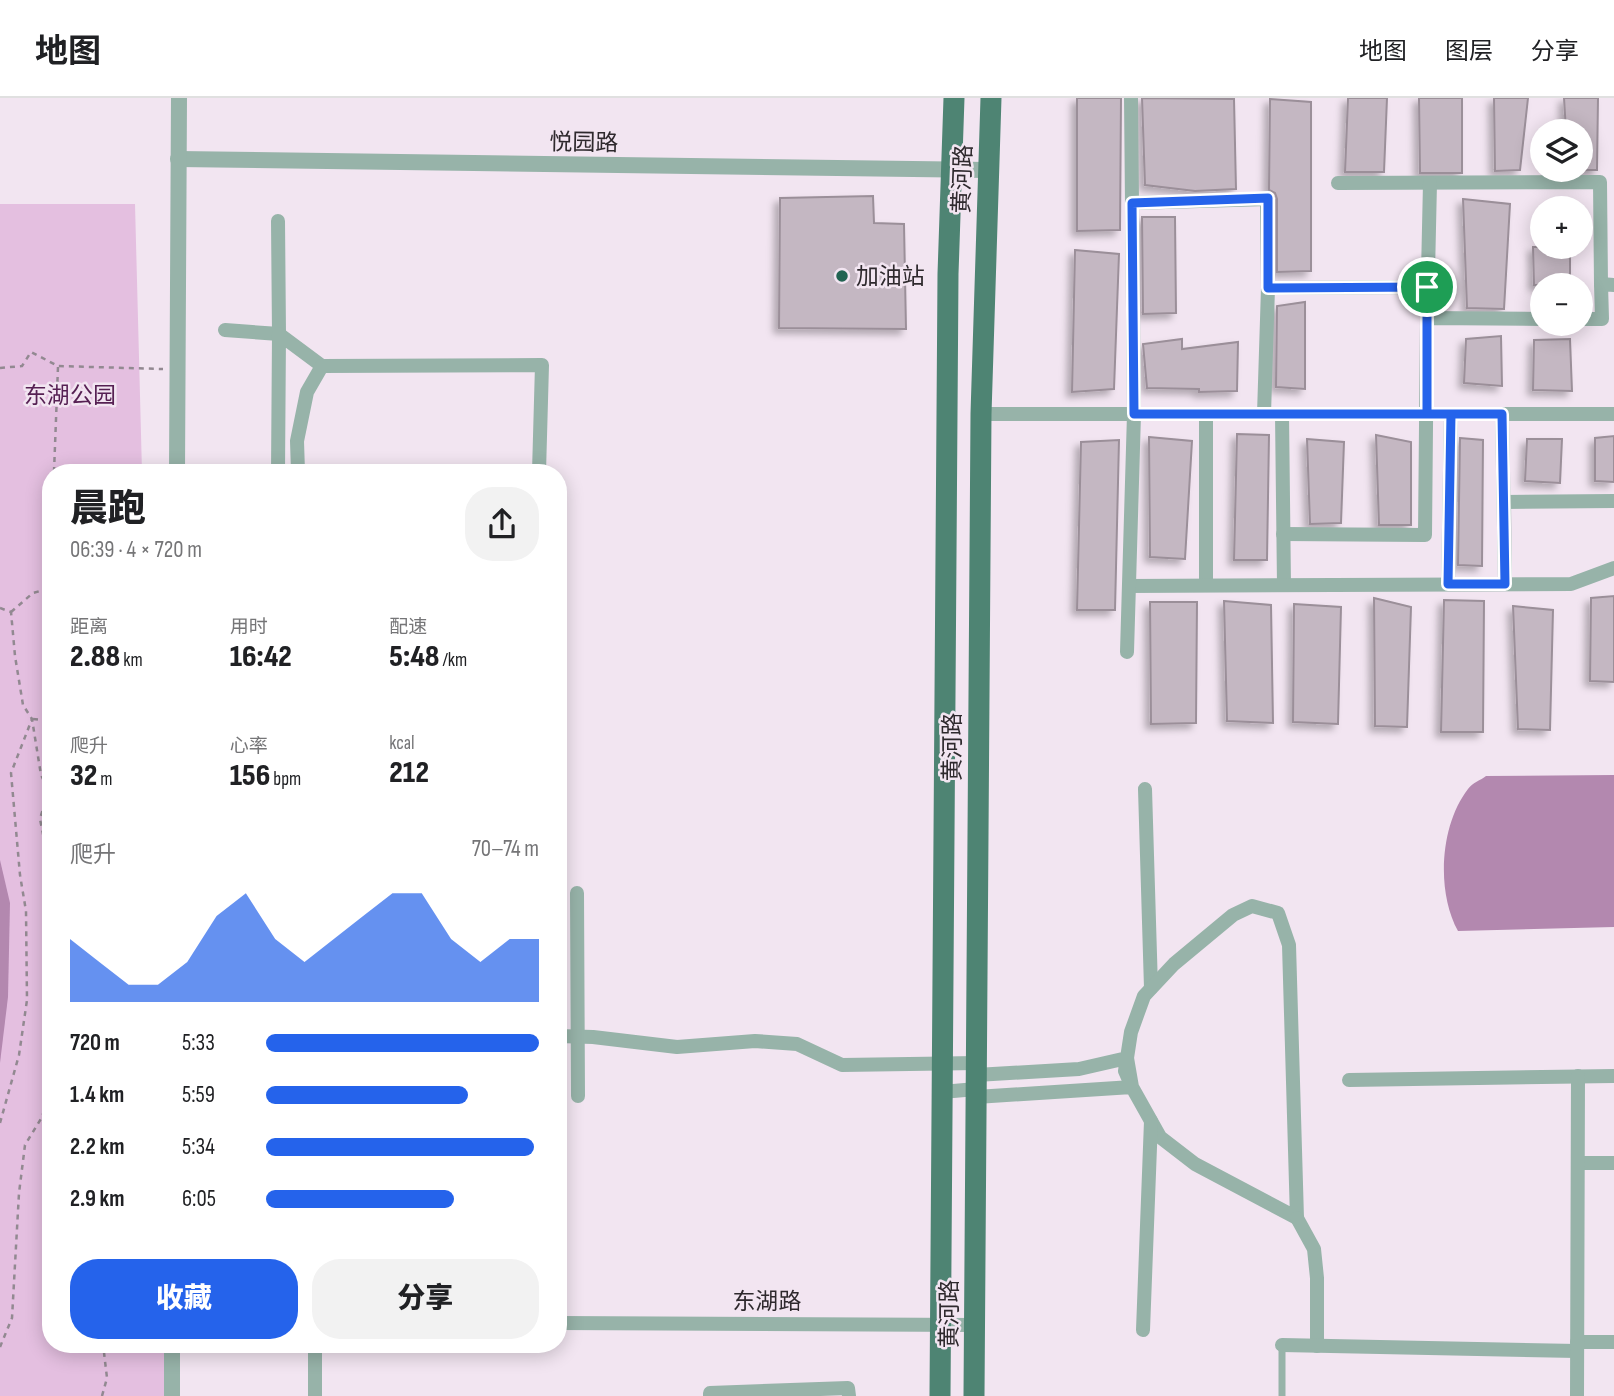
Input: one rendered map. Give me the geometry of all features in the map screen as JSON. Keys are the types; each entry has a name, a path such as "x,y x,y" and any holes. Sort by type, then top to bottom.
{"main road":[{"name":"黄河路","path":"940,1396 948,274 954,98"},
{"name":"黄河路","path":"975,1396 981,414 991,98"}],"street":[{"path":"177,464 179,98"},
{"path":"1127,652 1134,414 1131,98"},
{"name":"悦园路","path":"178,159 988,170"},
{"path":"1338,183 1600,181 1608,284 1602,319 1593,319"},
{"path":"1425,535 1430,183"},
{"path":"1132,203 1268,198 1264,414"},
{"path":"278,221 278,464"},
{"path":"1268,288 1427,287"},
{"path":"1427,318 1530,319"},
{"path":"225,330 279,334 322,366 542,365 538,464"},
{"path":"298,464 297,441 307,392 322,366"},
{"path":"981,414 1614,414"},
{"path":"1206,414 1206,585"},
{"path":"1282,414 1284,585"},
{"path":"1448,584 1451,414"},
{"path":"1502,414 1505,584"},
{"path":"1504,502 1614,501"},
{"path":"1283,534 1449,536"},
{"path":"1129,586 1571,584 1614,568"},
{"path":"1144,789 1152,988"},
{"path":"577,892 578,1096"},
{"path":"1297,1218 1195,1164 1160,1137 1125,1071 1131,1032 1144,996 1174,964 1233,915 1252,906 1278,913 1289,945 1297,1218 1314,1249 1317,1278 1317,1346"},
{"path":"567,1036 677,1047 755,1041 797,1044 842,1065 943,1063 976,1081 1132,1087"},
{"path":"942,1092 976,1081 1079,1069 1127,1058"},
{"path":"1577,1396 1578,1076"},
{"path":"1349,1080 1614,1076"},
{"path":"1143,1329 1151,1121"},
{"path":"1578,1163 1614,1163"},
{"name":"东湖路","path":"567,1323 975,1325"},
{"path":"1282,1345 1577,1346 1614,1342"},
{"path":"172,1353 172,1396"},
{"path":"315,1353 315,1396"},
{"path":"710,1396 710,1393 848,1388 849,1396"}],"lane":[{"path":"1282,1345 1282,1396"}],"path":[{"path":"0,368 22,366 30,352 58,366 177,370"},
{"path":"54,464 58,366"},
{"path":"11,612 33,593 42,590"},
{"path":"0,608 11,612"},
{"path":"11,612 23,705 32,719 42,777"},
{"path":"32,719 42,720"},
{"path":"0,1124 16,1067 27,1000 26,911 11,773 32,719"},
{"path":"42,812 42,829"},
{"path":"0,1347 12,1318 19,1193 26,1144 42,1117"},
{"path":"102,1396 107,1378 104,1353"}],"green space":[{"name":"东湖公园","path":"0,204 135,204 142,464 42,464 42,1353 167,1353 168,1396 0,1396"}],"shaded area":[{"path":"1614,775 1614,927 1458,931 1446,897 1444,858 1452,821 1470,787 1486,776"},
{"path":"0,860 10,903 8,997 0,1063"}],"building":[{"path":"1077,98 1121,98 1120,230 1077,231"},
{"path":"1142,98 1234,99 1236,189 1195,191 1145,185"},
{"path":"1348,98 1387,98 1384,172 1345,172"},
{"path":"1419,98 1462,98 1462,173 1420,173"},
{"path":"1494,98 1528,98 1520,170 1495,171"},
{"path":"1564,98 1598,98 1597,170 1593,170 1593,119 1565,119"},
{"path":"1270,99 1311,102 1311,271 1277,272 1277,199 1275,193 1269,190"},
{"name":"加油站","path":"873,196 874,223 904,224 906,329 779,328 780,198"},
{"path":"1463,199 1510,204 1504,309 1467,308"},
{"path":"1142,217 1175,217 1176,313 1143,314"},
{"path":"1075,250 1119,254 1114,389 1072,392"},
{"path":"1533,259 1570,259 1570,273 1534,273"},
{"path":"1305,302 1305,389 1276,387 1277,306"},
{"path":"1501,336 1502,386 1464,383 1466,339"},
{"path":"1182,339 1182,349 1238,342 1237,391 1199,392 1199,389 1147,388 1143,344"},
{"path":"1570,339 1572,391 1533,390 1534,340"},
{"path":"1237,434 1269,435 1267,560 1234,560"},
{"path":"1376,435 1411,442 1411,525 1379,525"},
{"path":"1614,436 1614,482 1595,481 1595,438"},
{"path":"1149,437 1192,441 1185,559 1150,557"},
{"path":"1460,438 1483,440 1482,566 1458,565"},
{"path":"1307,439 1344,442 1341,523 1310,524"},
{"path":"1527,439 1562,439 1560,483 1525,481"},
{"path":"1119,440 1115,610 1077,610 1081,442"},
{"path":"1614,596 1614,682 1590,681 1591,598"},
{"path":"1374,598 1411,607 1407,727 1375,726"},
{"path":"1444,600 1484,601 1483,732 1441,732"},
{"path":"1224,601 1271,605 1273,723 1227,721"},
{"path":"1150,602 1197,602 1196,723 1151,724"},
{"path":"1294,604 1341,607 1338,724 1293,722"},
{"path":"1513,606 1553,610 1550,730 1518,729"}],"place":[{"name":"加油站","path":"842,276"}],"route":[{"path":"1427,287 1268,288 1268,198 1132,203 1134,414 1282,414 1355,414 1427,414 1451,414 1502,414 1505,584 1448,584 1451,414 1427,414 1427,287"}]}
